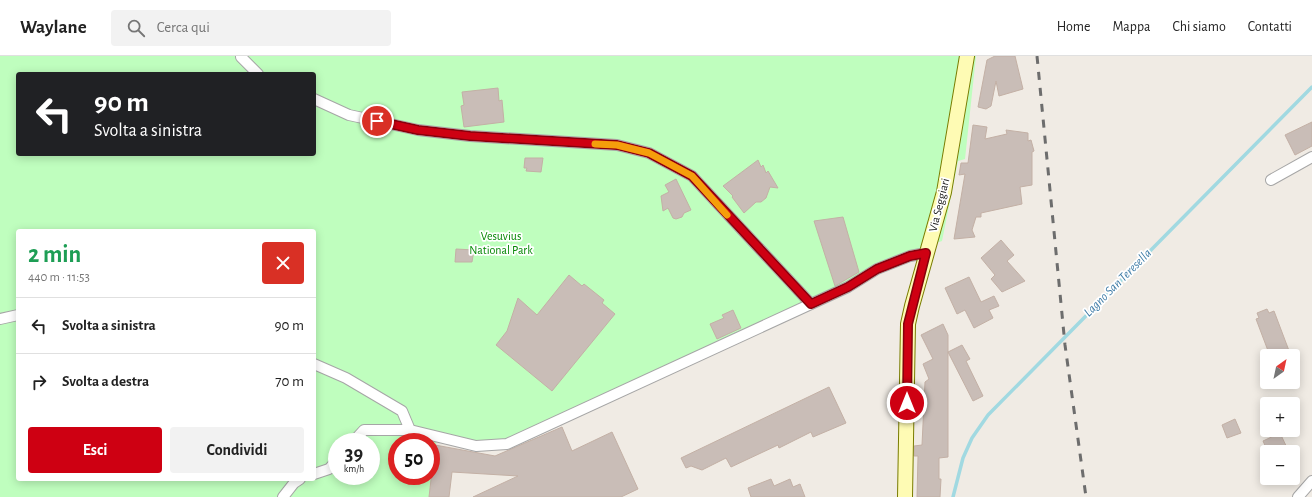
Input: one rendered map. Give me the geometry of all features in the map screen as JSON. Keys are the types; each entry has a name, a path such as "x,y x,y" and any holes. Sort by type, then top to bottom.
{"main road":[{"name":"Via Seggiari","path":"905,497 908,324 926,253 944,192 967,56"}],"street":[{"path":"241,57 256,72"},
{"path":"316,100 349,114 418,130 470,136 617,145 649,153 692,176 811,304"},
{"path":"1271,180 1312,157"},
{"path":"361,433 364,430 410,430 476,446 507,444 848,287 877,269 910,256 926,253"},
{"path":"0,319 16,315"},
{"path":"316,365 346,378 402,411 410,430"},
{"path":"316,473 328,469"},
{"path":"283,497 297,481"},
{"path":"1298,497 1312,481"}],"green space":[{"name":"Vesuvius National Park","path":"0,56 976,56 965,159 958,161 942,241 892,259 808,305 493,449 440,438 440,433 388,433 388,485 431,485 429,497 0,497"}],"building":[{"path":"995,56 1015,56 1023,89 999,96 996,81 991,106 986,109 978,107 987,60"},
{"path":"498,88 499,101 502,100 504,122 464,127 461,106 464,105 462,92"},
{"path":"1312,122 1312,146 1295,155 1285,135"},
{"path":"973,125 987,127 985,139 1007,134 1006,130 1028,133 1028,141 1031,140 1034,151 1032,152 1032,185 1020,187 1022,204 981,213 981,217 976,217 972,230 975,237 954,239 965,174 959,175 961,163 968,163"},
{"path":"525,158 543,158 541,172 526,171 527,168 524,168"},
{"path":"758,160 761,167 763,165 766,173 768,171 778,188 770,187 766,198 761,202 756,202 744,213 732,197 733,196 723,186"},
{"path":"676,179 691,210 684,213 682,217 676,219 673,218 668,208 663,211 661,196 669,192 665,185"},
{"path":"843,217 859,272 835,286 814,221"},
{"path":"1001,240 1014,255 1007,261 1025,281 1002,292 991,279 995,275 981,258"},
{"path":"456,249 474,250 472,262 455,262"},
{"path":"569,275 582,286 584,284 604,300 602,303 615,314 552,391 496,345 507,331 518,298 537,315"},
{"path":"969,277 981,302 994,296 999,306 989,310 993,318 974,328 965,310 957,314 945,288"},
{"path":"1267,309 1269,313 1274,311 1288,349 1267,349 1256,319 1259,318 1257,313"},
{"path":"733,310 741,328 717,339 710,324 724,318 722,315"},
{"path":"943,324 948,335 948,457 939,458 939,479 941,479 940,497 917,497 918,456 914,456 914,446 922,445 925,382 929,379 923,364 933,359 921,335"},
{"path":"962,345 970,359 966,361 983,396 973,401 948,352"},
{"path":"829,387 846,423 813,437 811,432 779,448 778,445 731,467 726,458 702,470 691,466 686,468 681,458"},
{"path":"1235,419 1241,433 1227,438 1222,425"},
{"path":"562,427 572,451 612,432 638,489 621,497 473,497 518,476 452,472 449,497 429,497 430,485 440,485 440,446 495,456"},
{"path":"1272,437 1282,437 1286,445 1265,445 1263,441"},
{"path":"771,479 774,486 790,479 793,487 800,484 805,497 751,497 748,488"}],"waterway":[{"name":"Lagno San Teresella","path":"953,497 963,458 972,438 988,415 1312,87"}],"railway":[{"path":"1037,56 1065,345 1086,497"}],"slow traffic":[{"path":"595,144 617,145 649,153 692,176 727,215"}],"route":[{"path":"377,121 418,130 470,136 617,145 649,153 692,176 811,304 848,287 877,269 910,256 926,253 908,324 907,403"}]}
